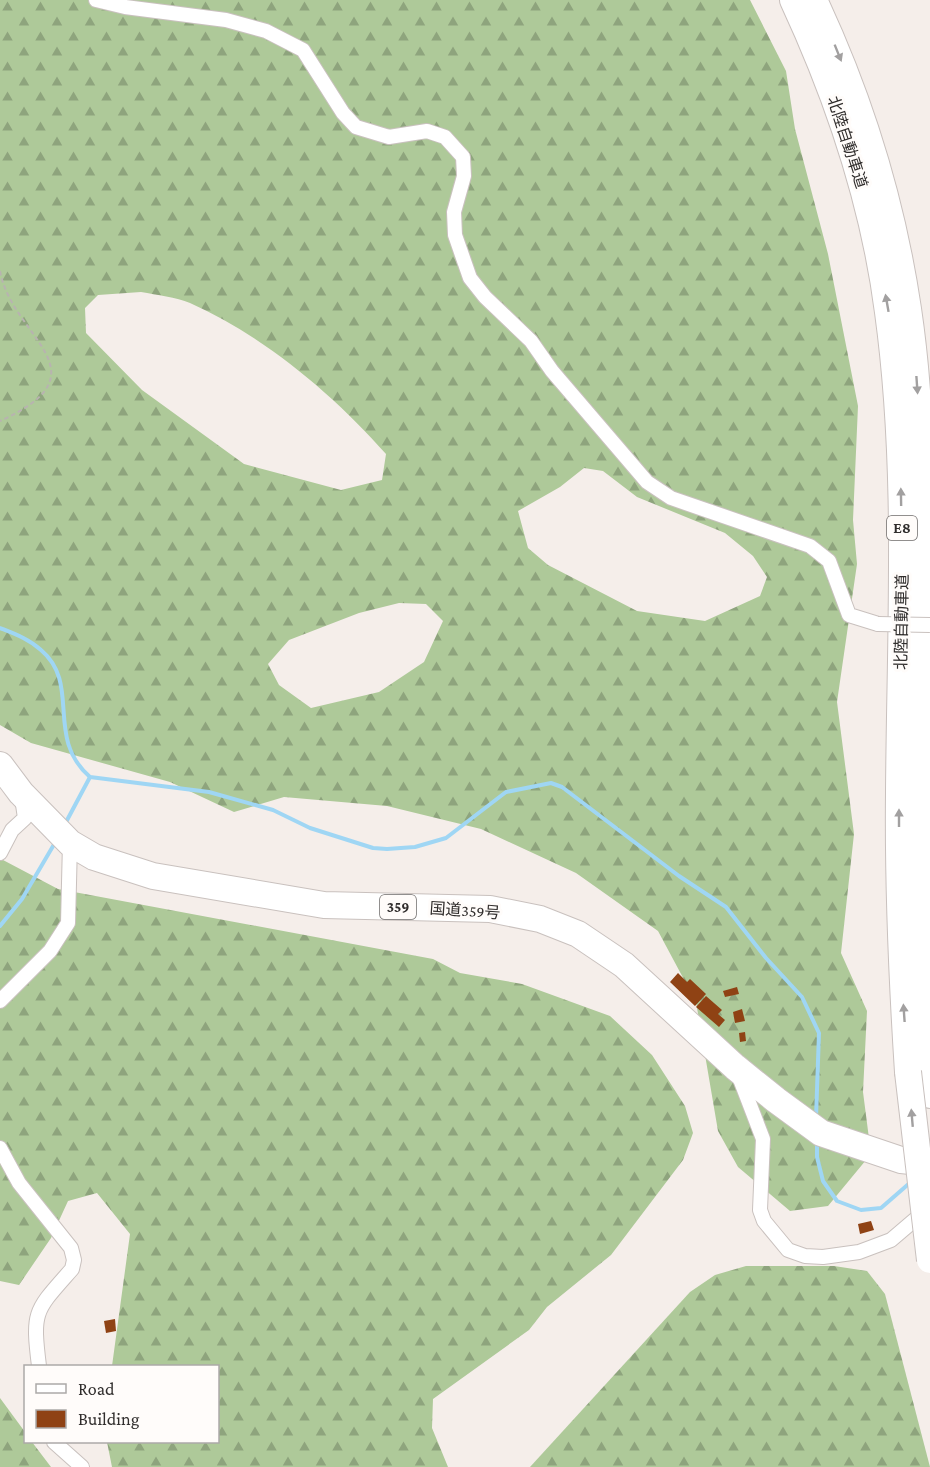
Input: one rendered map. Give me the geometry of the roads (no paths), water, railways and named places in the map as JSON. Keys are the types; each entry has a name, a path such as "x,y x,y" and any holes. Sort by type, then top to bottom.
{"highway":[{"name":"北陸自動車道","path":"793,0 818,56 858,168 875,236 888,310 895,373 902,524 899,897 922,1079"},
{"name":"北陸自動車道","path":"814,0 856,100 877,162 895,236 916,375 921,441 922,509 922,1079 930,1260"},
{"name":"国道359号","path":"0,765 21,793 70,843 94,857 153,876 324,905 490,909 540,919 578,934 624,965 735,1067 821,1133 901,1160 930,1163"}],"street":[{"path":"96,0 125,7 226,20 266,31 303,50 343,113 356,127 389,137 427,131 445,136 463,157 464,176 454,212 455,235 470,278 485,297 531,341 552,371 647,482 671,498 810,546 830,561 849,615 878,624 930,625"},
{"path":"0,853 12,830 25,818 21,793"},
{"path":"0,1002 50,951 68,922 70,843"},
{"path":"735,1067 763,1139 760,1210 764,1221 788,1250 805,1256 824,1257 859,1252 891,1240 930,1206"},
{"path":"0,1148 19,1183 71,1248 74,1260 72,1269 37,1311 34,1328 39,1365"},
{"path":"55,1443 82,1467"}],"waterway":[{"path":"0,628 32,643 53,664 59,679 69,745 76,761 90,777 209,792 273,810 310,828 373,848 387,849 415,847 446,838 506,792 551,783 562,787 679,876 726,907 766,958 802,997 819,1033 816,1118"},
{"path":"65,824 90,777"},
{"path":"0,926 22,899 56,841"},
{"path":"817,1141 817,1157 823,1181 837,1201 861,1210 881,1208 912,1181"}]}
